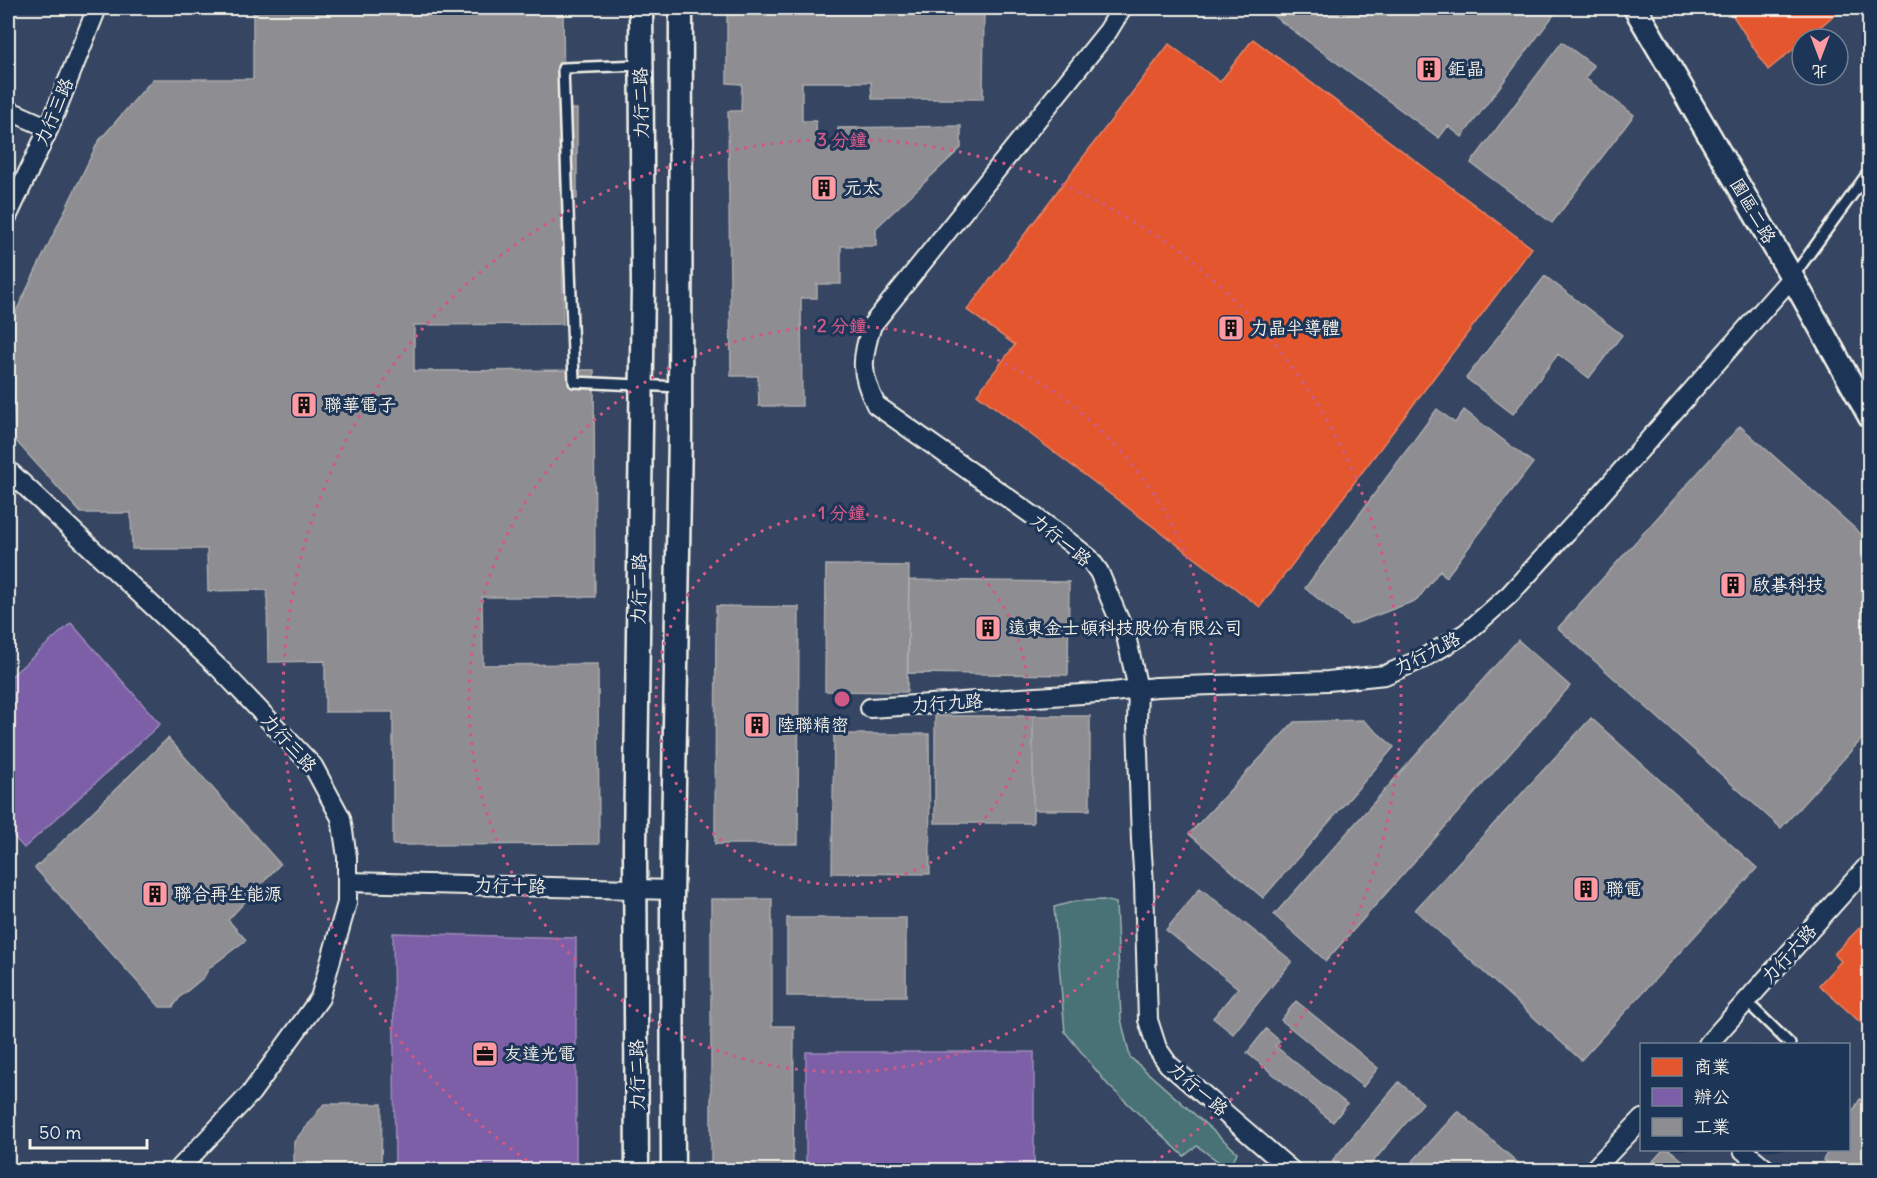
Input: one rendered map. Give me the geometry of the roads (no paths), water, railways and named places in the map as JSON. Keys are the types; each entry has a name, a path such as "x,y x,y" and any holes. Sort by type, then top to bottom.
{"street":[{"name":"力行三路","path":"8,215 49,128 97,8"},
{"name":"力行二路","path":"638,1170 635,888 643,286 641,8"},
{"name":"力行二路","path":"673,1170 673,890 680,387 681,8"},
{"name":"力行一路","path":"1122,8 1108,32 872,326 865,346 862,367 867,388 876,405 1049,527 1089,558 1099,572 1126,636 1138,689 1137,735 1148,1020 1157,1048 1168,1064 1292,1170"},
{"name":"園區二路","path":"1635,8 1792,277 1869,417"},
{"path":"8,110 49,128"},
{"name":"力行九路","path":"870,708 1138,689 1260,682 1328,681 1385,675 1422,659 1466,633 1509,595 1792,277"},
{"name":"力行三路","path":"8,470 220,669 313,766 341,818 347,856 347,903 320,998 251,1093 178,1170"},
{"name":"力行六路","path":"1709,1043 1869,863"},
{"name":"力行十路","path":"348,882 673,890"},
{"path":"1593,1170 1640,1120"},
{"path":"1745,1151 1767,1170"}],"lane":[{"path":"641,65 563,68 574,381 680,387"},
{"path":"1792,277 1869,170"},
{"path":"1747,1002 1789,1043"}],"place":[{"name":"鉅晶","path":"1429,69"},
{"name":"元太","path":"824,188"},
{"name":"力晶半導體","path":"1231,328"},
{"name":"聯華電子","path":"304,405"},
{"name":"啟碁科技","path":"1733,585"},
{"name":"遠東金士頓科技股份有限公司","path":"988,628"},
{"name":"陸聯精密","path":"757,725"},
{"name":"聯電","path":"1586,889"},
{"name":"聯合再生能源","path":"155,894"},
{"name":"友達光電","path":"485,1054"}]}
